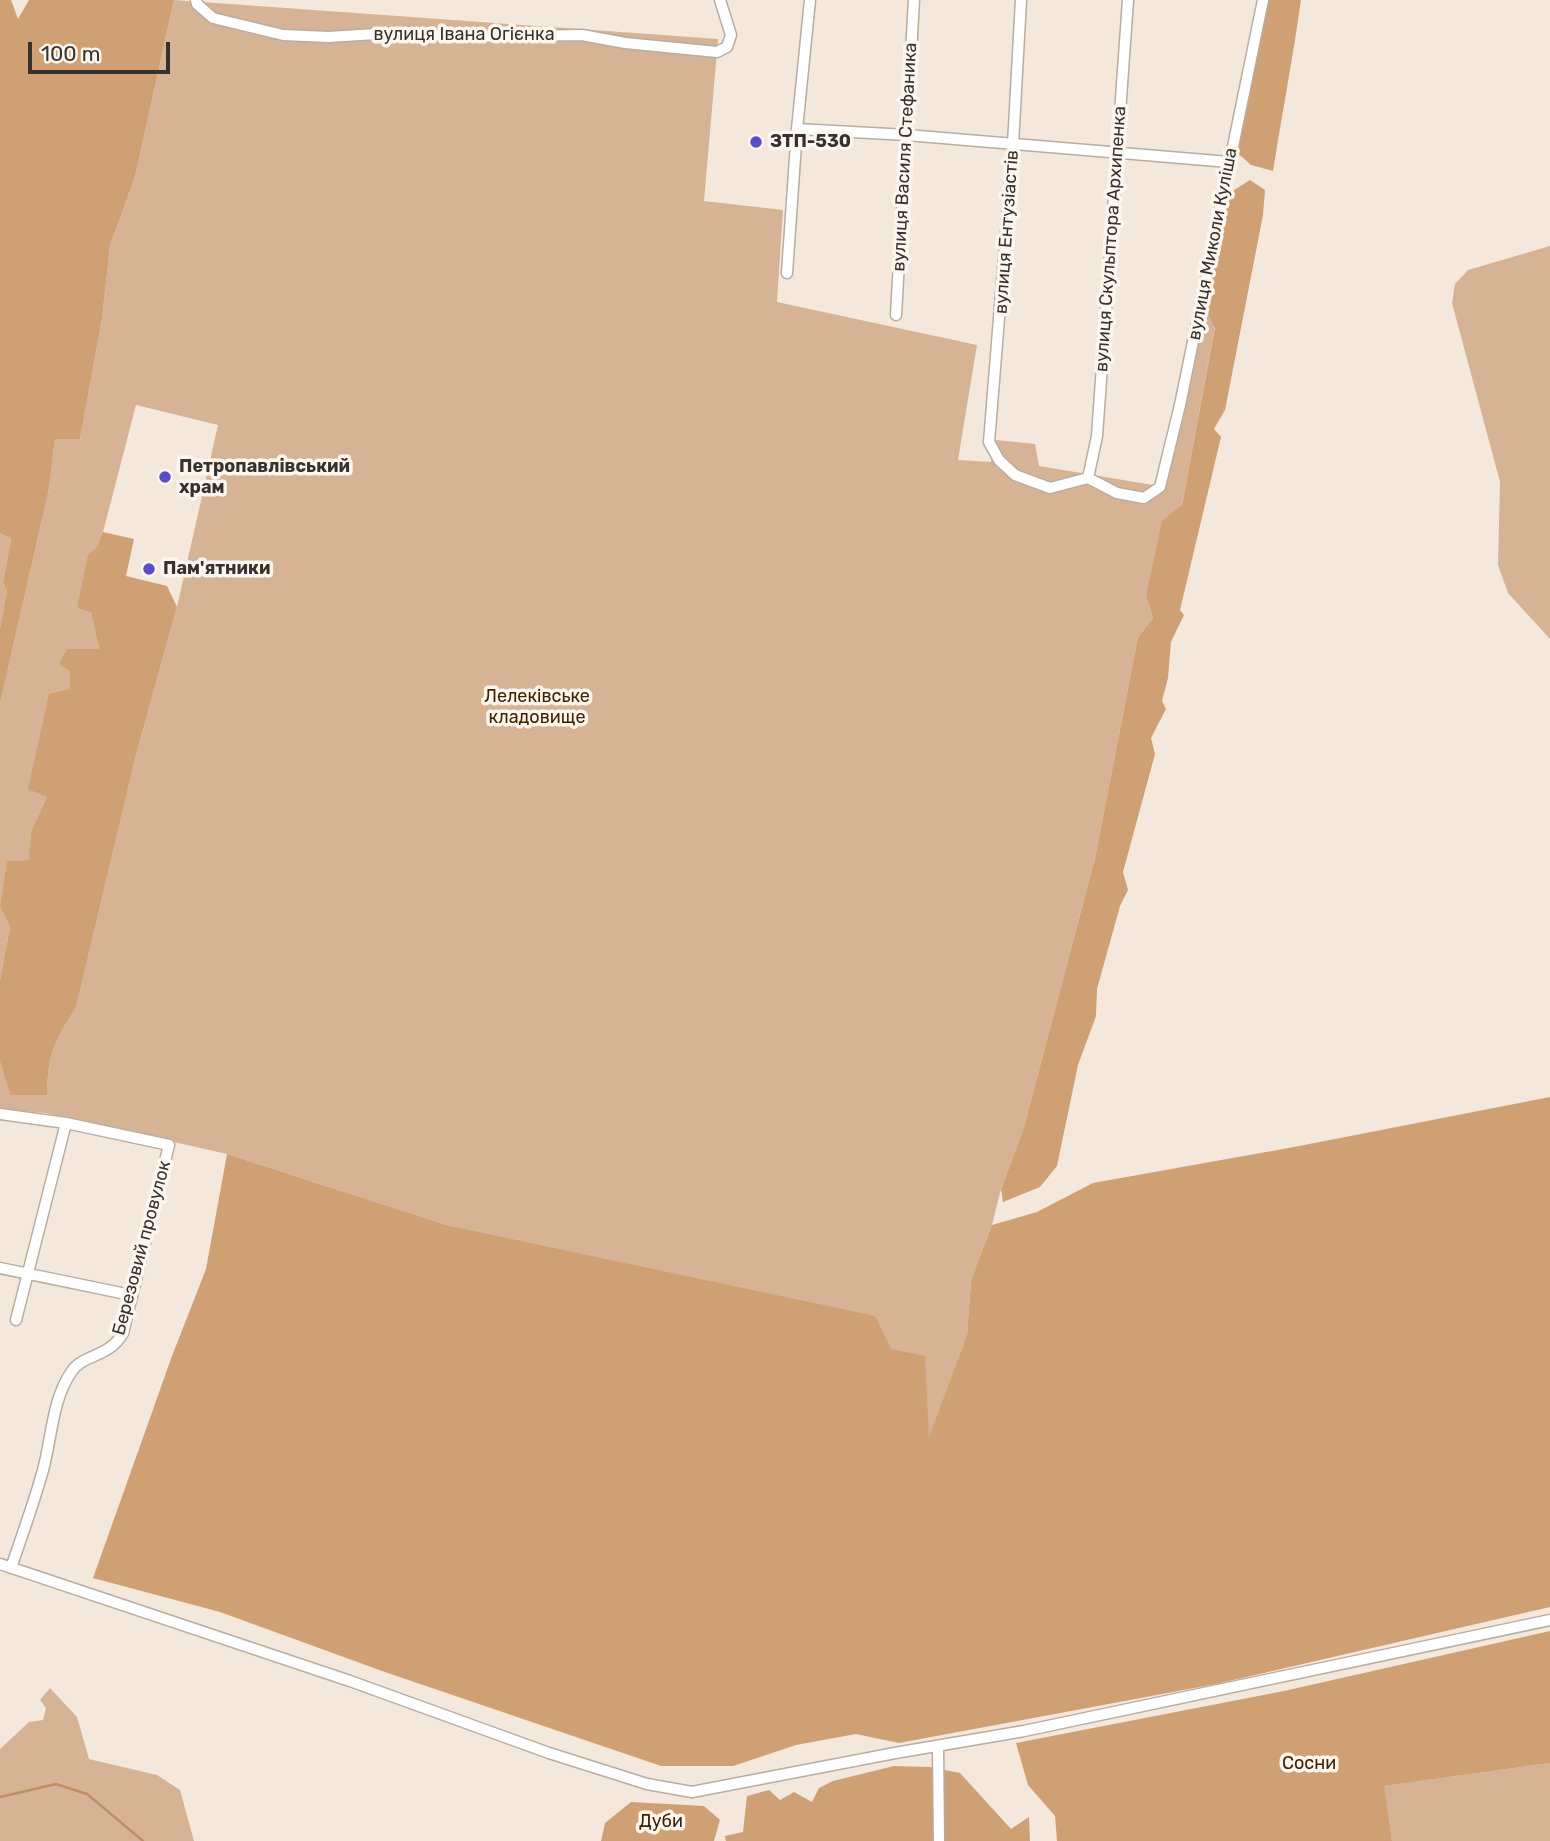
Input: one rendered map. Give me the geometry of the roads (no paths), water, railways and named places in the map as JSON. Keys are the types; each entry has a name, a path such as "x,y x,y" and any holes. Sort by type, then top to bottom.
{"street":[{"name":"вулиця Івана Огієнка","path":"196,0 212,18 283,35 328,37 408,32 459,37 582,35 625,43 717,52 727,47 731,34 720,0"},
{"path":"787,273 797,129 810,0"},
{"name":"вулиця Василя Стефаника","path":"896,315 914,0"},
{"name":"вулиця Ентузіастів","path":"1021,0 1013,145 989,442 999,460 1015,475 1050,488 1088,478"},
{"name":"вулиця Скульптора Архипенка","path":"1088,478 1097,436 1128,0"},
{"name":"вулиця Миколи Куліша","path":"1088,478 1117,493 1144,498 1160,486 1180,405 1263,0"},
{"path":"797,129 907,135 1229,162"},
{"path":"0,1114 66,1123 16,1320"},
{"name":"Березовий провулок","path":"5,1566 43,1470 61,1391 74,1368 105,1353 117,1343 123,1333 169,1145 66,1123"},
{"path":"0,1268 131,1295"},
{"path":"5,1566 350,1681 549,1753 647,1784 692,1792 1024,1731 1550,1620"},
{"path":"938,1747 939,1841"}],"waterway":[{"path":"0,1797 56,1784 87,1794 143,1841"}],"place":[{"name":"ЗТП-530","path":"756,142"},
{"name":"Петропавлівський храм","path":"165,477"},
{"name":"Пам'ятники","path":"149,569"}],"park label":[{"name":"Лелеківське кладовище","path":"537,707"},
{"name":"Сосни","path":"1309,1764"},
{"name":"Дуби","path":"661,1822"}]}
